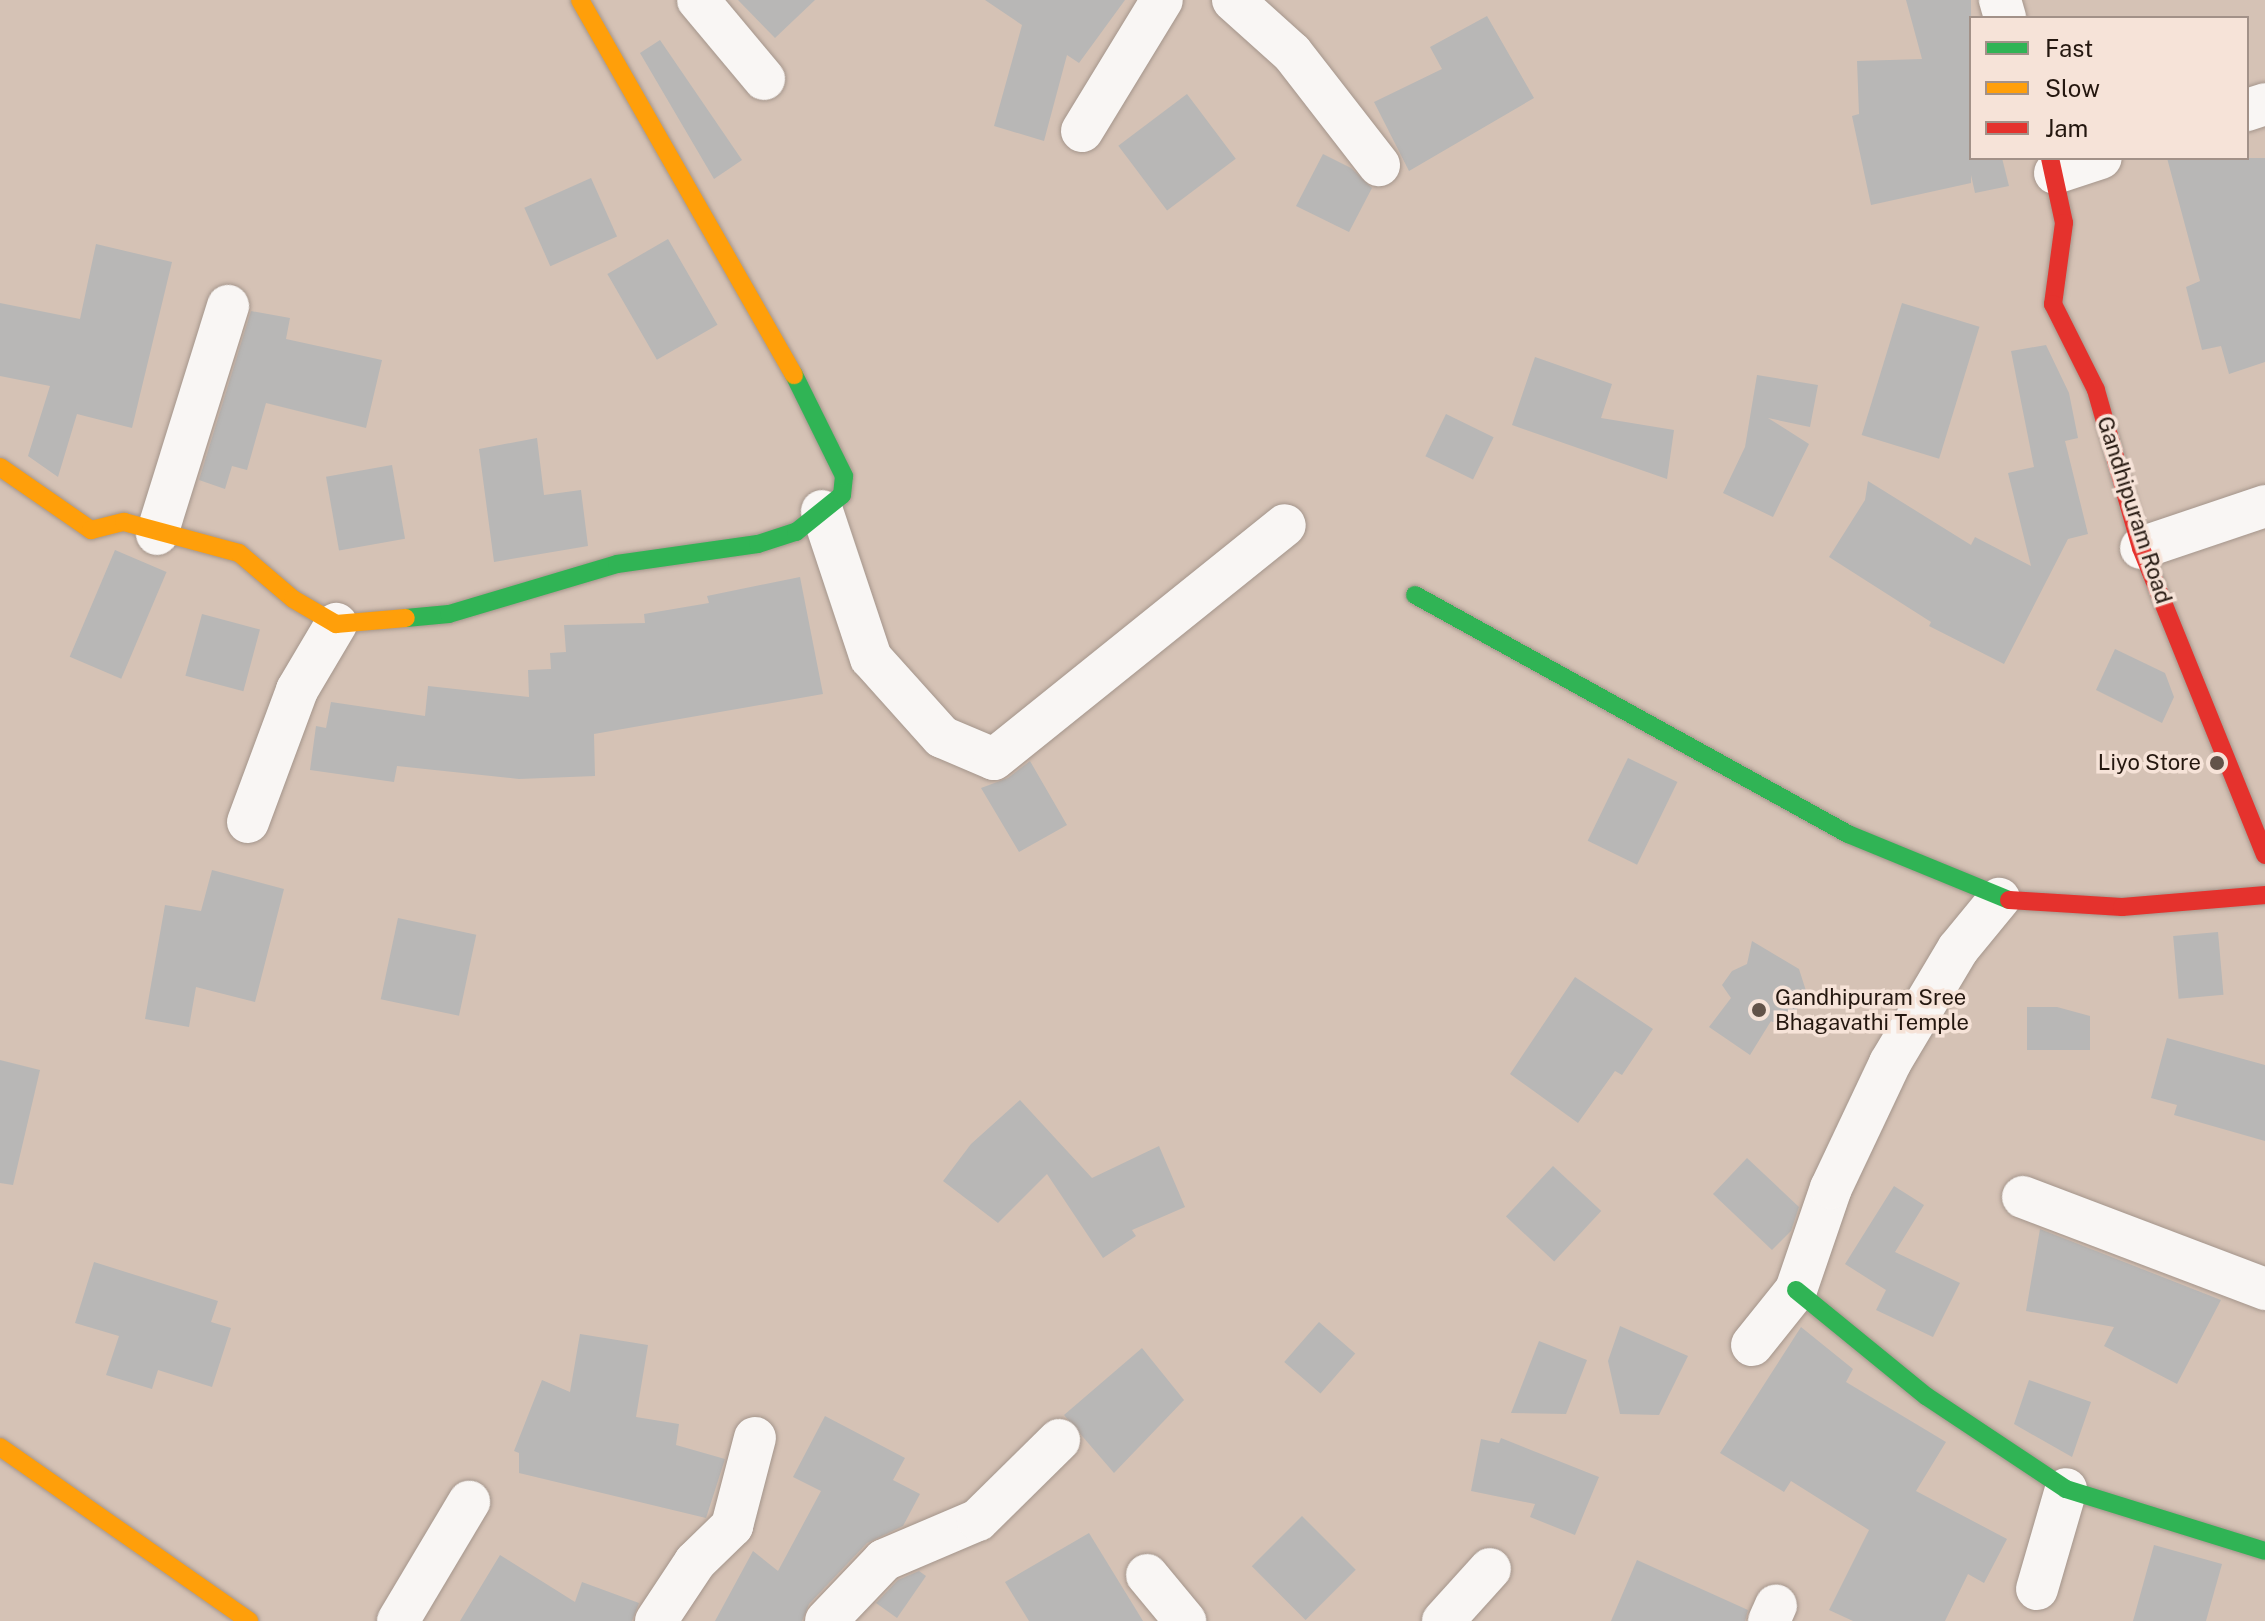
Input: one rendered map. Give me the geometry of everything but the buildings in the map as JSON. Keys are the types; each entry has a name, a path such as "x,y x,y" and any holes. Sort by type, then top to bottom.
{"street":[{"path":"0,467 74,523 91,530 124,522 157,534 239,553 293,599 336,624 449,614 617,564 758,544 796,532 842,495 844,476 761,310 580,0"},
{"path":"698,0 764,79"},
{"path":"1082,131 1162,0"},
{"path":"1233,0 1292,53 1379,165"},
{"path":"2053,166 2089,160"},
{"name":"Gandhipuram Road","path":"2053,166 2064,223 2053,304 2096,390 2141,548 2256,804 2265,855"},
{"path":"157,534 228,306"},
{"path":"2141,548 2265,506"},
{"path":"822,511 871,658 942,737 994,759 1285,525"},
{"path":"1415,595 1848,834 1999,899 2122,907 2265,895"},
{"path":"248,822 297,690 336,624"},
{"path":"1752,1345 1796,1290 1831,1188 1890,1063 1958,949 1999,899"},
{"path":"2023,1197 2265,1289"},
{"path":"1796,1290 1926,1396 2066,1489 2265,1551"},
{"path":"656,1621 695,1562 732,1526 755,1438"},
{"path":"826,1621 884,1560 978,1520 1059,1440"},
{"path":"0,1447 249,1621"},
{"path":"2037,1589 2066,1489"},
{"path":"398,1621 469,1502"},
{"path":"1443,1621 1490,1569"},
{"path":"1147,1575 1185,1621"}],"traffic: fast":[{"path":"406,618 449,614 617,564 758,544 796,532 842,495 844,476 794,375"},
{"path":"1415,595 1848,834 2009,900"},
{"path":"1796,1290 1926,1396 2066,1489 2265,1551"}],"traffic: slow":[{"path":"580,0 794,375"},
{"path":"0,467 91,530 124,522 239,553 293,599 336,624 406,618"},
{"path":"0,1447 249,1621"}],"traffic: jam":[{"path":"2050,160 2064,223 2053,304 2096,390 2141,548 2265,855"},
{"path":"2009,900 2122,907 2265,895"}],"place":[{"name":"Liyo Store","path":"2217,763"},
{"name":"Gandhipuram Sree Bhagavathi Temple","path":"1759,1010"}]}
